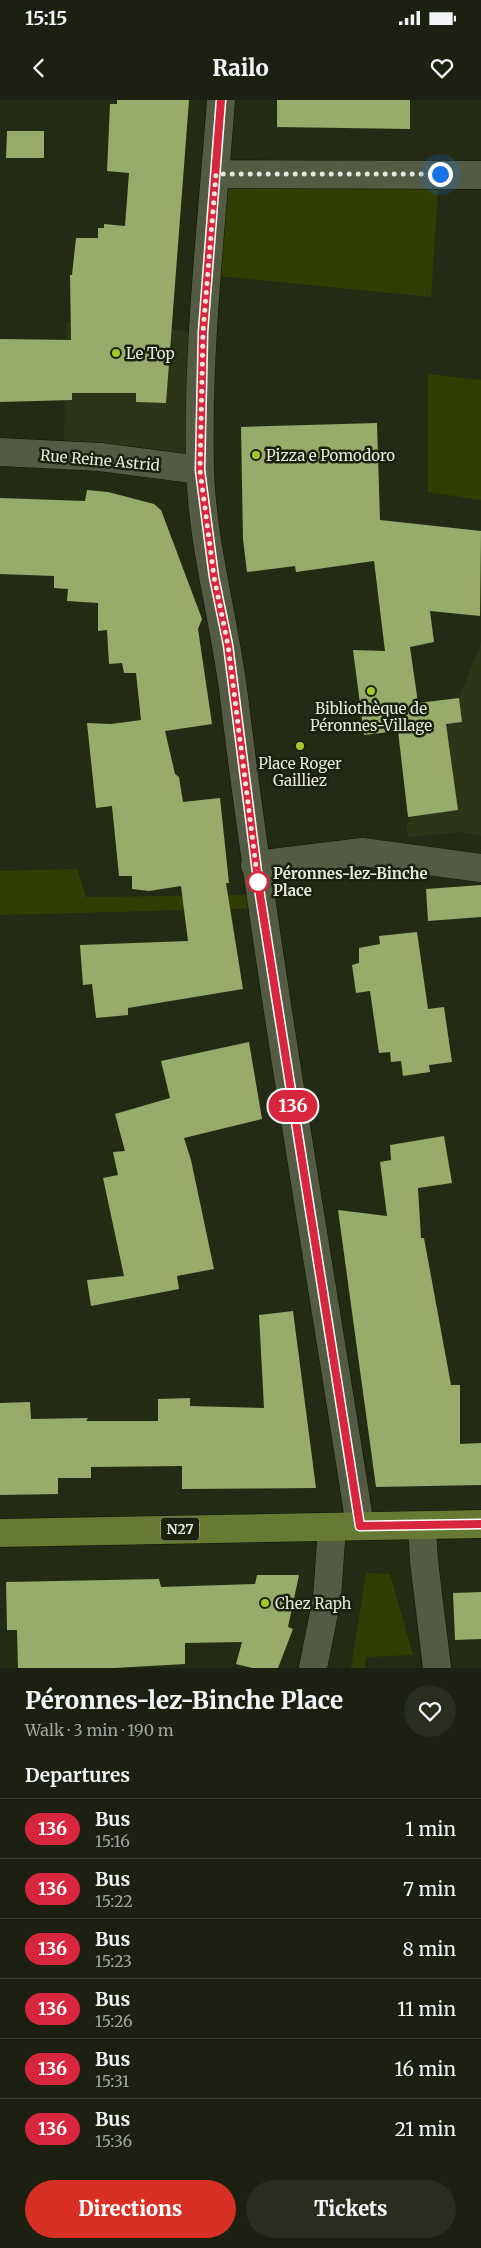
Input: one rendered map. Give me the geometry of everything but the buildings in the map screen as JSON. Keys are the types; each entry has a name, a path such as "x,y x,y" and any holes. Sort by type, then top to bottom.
{"main road":[{"name":"N27","path":"0,1533 481,1524"}],"street":[{"path":"221,100 203,332 200,470 214,577 228,645 255,865 360,1526"},
{"path":"216,174 481,175"},
{"name":"Rue Reine Astrid","path":"0,452 100,457 200,470"},
{"path":"255,865 362,852 481,868"},
{"path":"422,1526 424,1561 437,1668"},
{"path":"313,1668 327,1598 332,1527"}],"shaded area":[{"path":"66,322 203,332 200,470 64,454"},
{"path":"481,643 481,836 461,832 408,837 406,828"}],"green space":[{"path":"216,174 439,174 431,297 208,275"},
{"path":"428,374 481,380 481,500 428,492"},
{"path":"77,869 86,897 259,895 262,908 0,915 0,871"},
{"path":"366,1573 390,1574 413,1655 366,1657 365,1668 351,1668"}],"bus line":[{"name":"136","path":"221,100 203,332 200,470 214,577 228,645 254,858 360,1526 481,1524"}],"place":[{"name":"Le Top","path":"116,353"},
{"name":"Pizza e Pomodoro","path":"256,455"},
{"name":"Bibliothèque de Péronnes-Village","path":"371,691"},
{"name":"Place Roger Gailliez","path":"300,746"},
{"name":"Péronnes-lez-Binche Place","path":"258,882"},
{"name":"Chez Raph","path":"265,1603"}],"route":[{"path":"258,882 228,645 214,577 200,470 203,332 216,174 440,174"}]}
